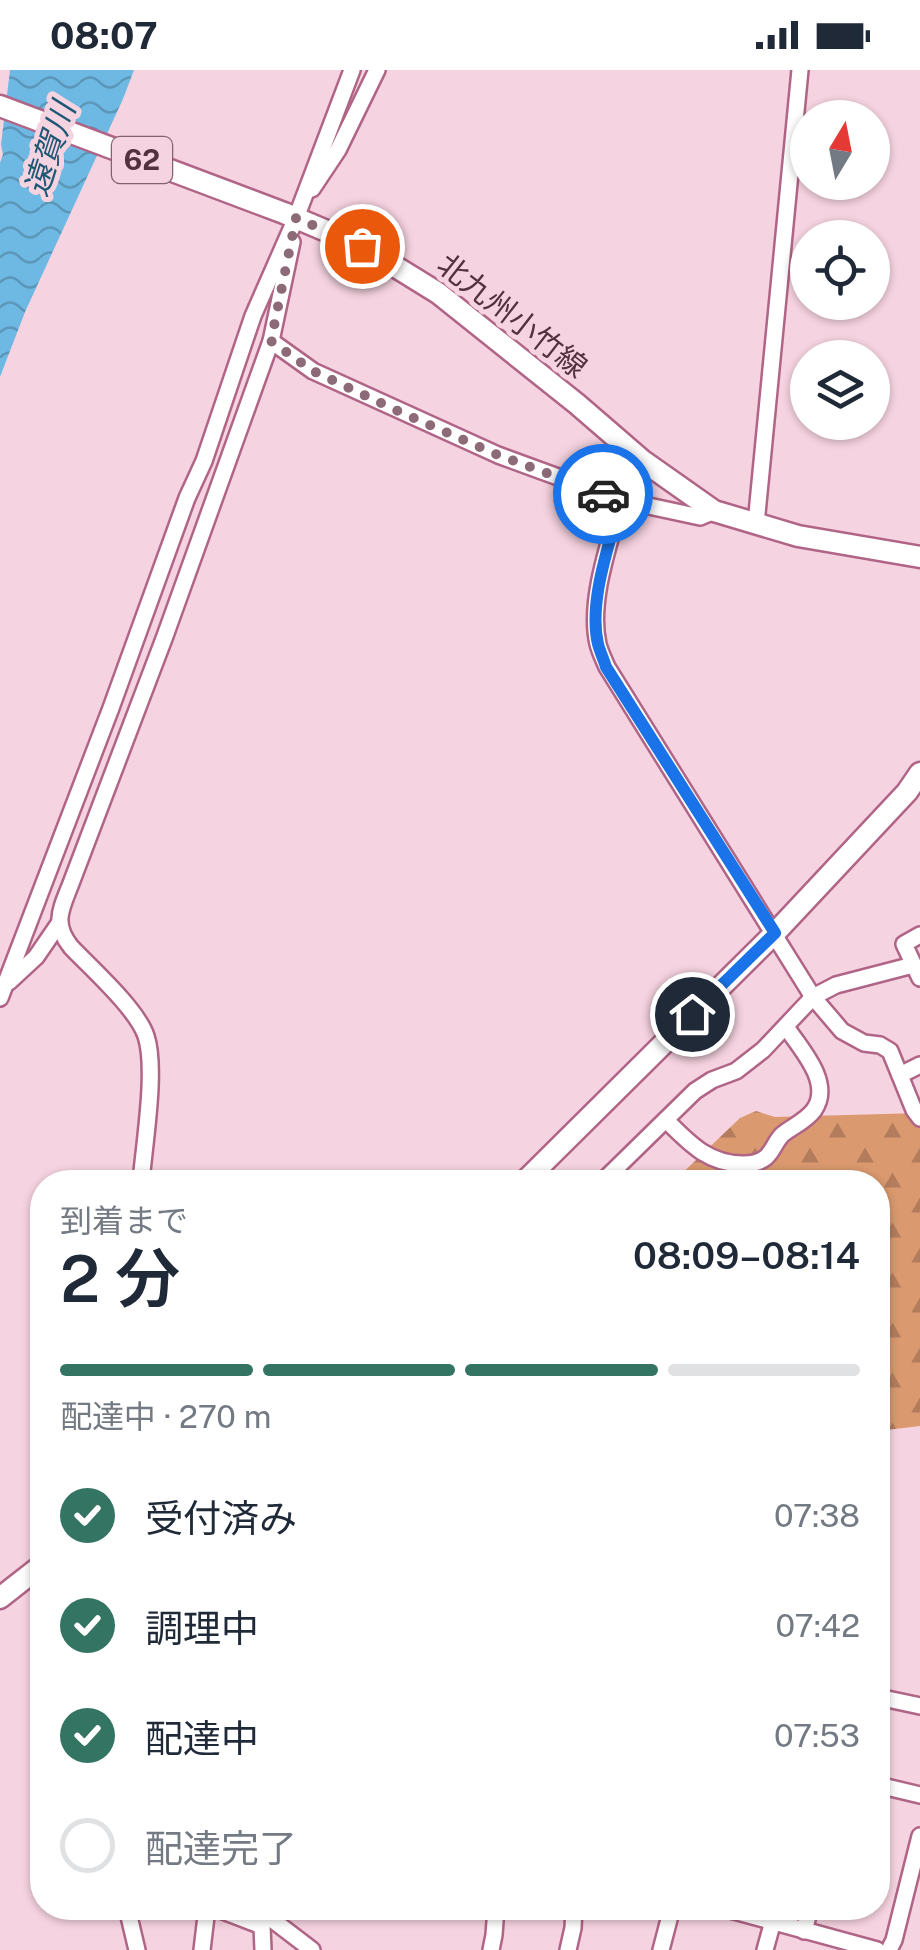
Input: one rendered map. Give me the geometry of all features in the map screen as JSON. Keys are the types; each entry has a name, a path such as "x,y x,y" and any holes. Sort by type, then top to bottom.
{"main road":[{"name":"北九州小竹線","path":"0,106 294,212 362,246 438,293 643,461 714,510 814,539 920,556"},
{"path":"536,1170 775,933 907,792 920,773"},
{"path":"0,1598 30,1574"}],"street":[{"path":"2,993 204,461 252,316 352,70"},
{"path":"2,993 36,957 58,925 271,341 294,212 338,150 377,70"},
{"path":"756,524 800,70"},
{"path":"271,341 313,371 498,455 621,500 700,517 714,510"},
{"path":"621,500 604,562 596,612 598,642 606,667 813,997 842,1031 890,1051 920,1118"},
{"path":"58,925 71,947 133,1013 146,1034 151,1061 142,1170"},
{"path":"614,1170 696,1091 736,1071 813,997 836,985 917,971 904,944 920,936"},
{"path":"666,1120 708,1157 753,1164 768,1157 776,1140 814,1110 819,1098 816,1074 786,1027"},
{"path":"900,1075 920,1066"},
{"path":"890,1700 920,1706"},
{"path":"890,1788 920,1795"},
{"path":"889,1950 920,1836"},
{"path":"131,1920 138,1950"},
{"path":"202,1950 206,1920"},
{"path":"246,1920 262,1926 263,1950"},
{"path":"272,1920 309,1949"},
{"path":"491,1950 495,1920"},
{"path":"568,1950 573,1920"},
{"path":"660,1950 669,1920"},
{"path":"769,1920 877,1950"},
{"path":"804,1931 807,1920"},
{"path":"765,1950 773,1921"}],"green space":[{"path":"756,1111 775,1117 920,1113 920,1426 890,1430 890,1170 686,1170 740,1118"}],"water":[{"name":"遠賀川","path":"10,70 134,70 25,312 0,377 0,163"}],"way so far":[{"path":"362,246 296,218 271,341 313,371 400,412 498,455 603,494"}],"route":[{"path":"603,494 621,500 604,562 596,612 598,642 606,667 775,933 692,1014"}]}
